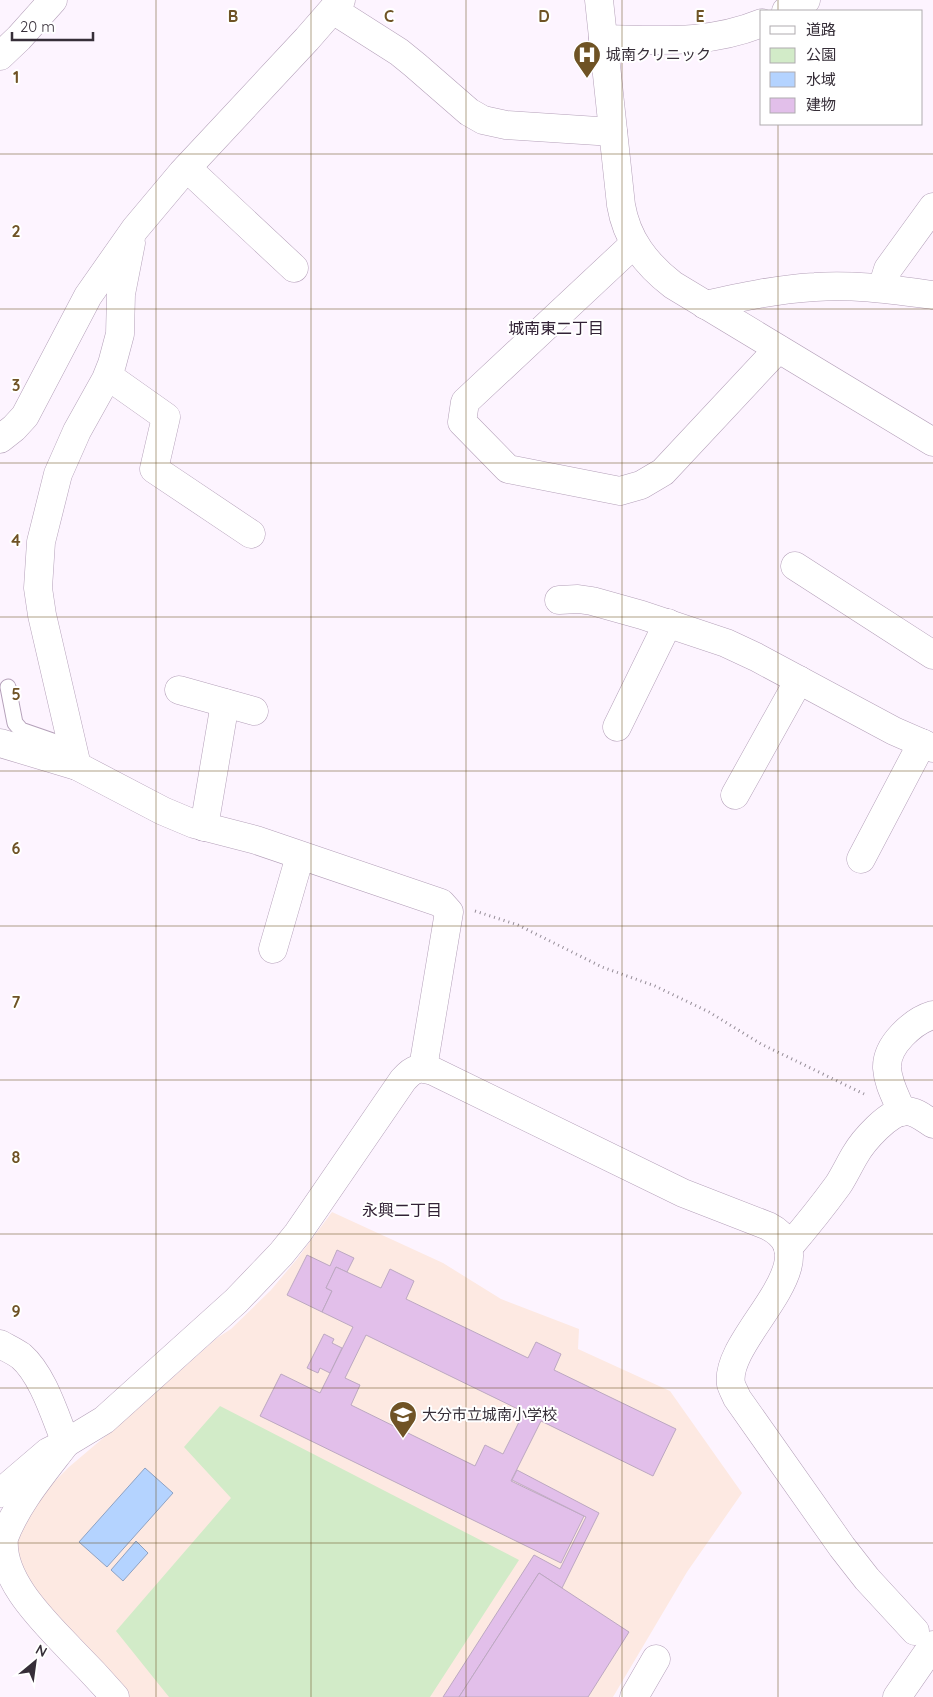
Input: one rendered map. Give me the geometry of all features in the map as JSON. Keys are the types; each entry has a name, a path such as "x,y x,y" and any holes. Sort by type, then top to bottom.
{"street":[{"path":"0,56 53,0"},
{"path":"599,0 623,220 634,244 659,274 705,305 933,442"},
{"path":"788,10 806,0"},
{"path":"0,439 25,416 88,296 134,229 187,168 337,5 399,52 469,112 483,120 506,125 613,132"},
{"path":"603,39 690,40 711,38 760,24"},
{"path":"187,168 294,268"},
{"path":"882,288 888,269 933,207"},
{"path":"75,757 42,615 38,588 41,551 49,507 58,474 77,431 108,376 112,364 120,334 121,294 134,229"},
{"path":"634,244 465,402 462,422 508,469 620,491 641,484 664,472 778,349"},
{"path":"705,305 755,295 815,287 882,288 933,295"},
{"path":"108,376 166,417 154,469 251,534"},
{"path":"795,566 933,655"},
{"path":"559,600 578,599 592,601 668,623 741,650 894,731 928,745 861,859"},
{"path":"617,727 668,623"},
{"path":"735,795 800,680"},
{"path":"179,690 254,711"},
{"path":"204,827 225,703"},
{"path":"0,742 75,757 162,811 204,827 256,840 441,904 450,912 422,1068"},
{"path":"272,949 300,856"},
{"path":"899,1112 887,1066 893,1049 903,1033 924,1018 933,1015"},
{"path":"0,1493 48,1452 104,1420 236,1301 270,1266 303,1226 403,1080 412,1070 422,1068 433,1071 683,1193 768,1226 784,1237 788,1248 788,1265 783,1280 738,1354 731,1374 731,1384 737,1398 842,1547 867,1579 924,1638 897,1697"},
{"path":"788,1248 812,1221 840,1182 856,1153 868,1138 899,1112 913,1112 933,1124"},
{"path":"0,1344 21,1356 30,1366 43,1390 66,1443"},
{"path":"66,1443 35,1485 10,1526 4,1539 2,1550 4,1564 14,1588 22,1600 115,1697"},
{"path":"634,1697 656,1659"}],"lane":[{"path":"8,687 15,723 21,730 75,757"}],"path":[{"path":"444,907 467,909 518,925 602,967 655,986 709,1012 761,1044 899,1112"}],"shaded area":[{"name":"大分市立城南小学校","path":"332,1212 443,1263 501,1299 579,1329 578,1349 670,1391 742,1493 687,1572 613,1697 126,1697 35,1605 9,1546 33,1503 69,1467 217,1338 231,1329 271,1290"}],"green space":[{"path":"220,1406 519,1560 430,1697 169,1697 116,1631 231,1498 184,1447"}],"water":[{"path":"145,1468 173,1493 107,1567 79,1542"},
{"path":"136,1541 148,1553 123,1581 111,1570"}],"building":[{"path":"337,1250 354,1258 347,1272 336,1267 326,1288 332,1291 322,1312 287,1295 307,1255 330,1266"},
{"path":"336,1267 381,1288 390,1269 414,1281 406,1299 528,1358 536,1342 561,1354 554,1370 676,1429 653,1476 541,1421 511,1481 584,1516 561,1563 260,1416 281,1374 320,1393 353,1327 322,1312 332,1291 326,1288","holes":["366,1335 524,1412 503,1454 485,1445 475,1466 351,1405 360,1385 345,1378"]},
{"path":"324,1334 334,1339 332,1343 342,1348 330,1373 320,1368 318,1373 307,1368"},
{"path":"517,1470 599,1513 562,1588 539,1573 459,1697 443,1697 534,1555 560,1569 586,1517 512,1480"},
{"path":"539,1573 629,1632 588,1697 459,1697"}],"place":[{"name":"城南クリニック","path":"587,79"},
{"name":"大分市立城南小学校","path":"403,1439"}],"district":[{"name":"城南東二丁目","path":"556,328"},
{"name":"永興二丁目","path":"402,1210"}]}
